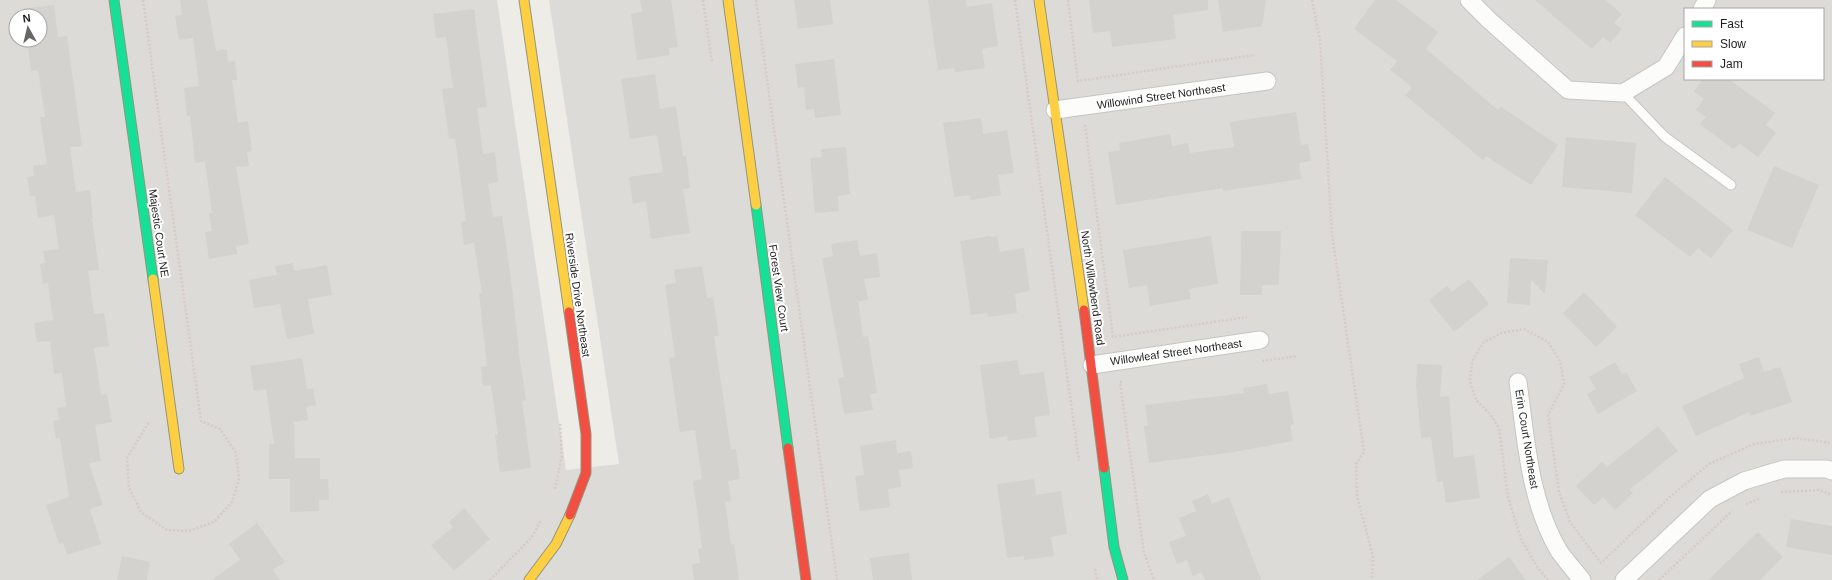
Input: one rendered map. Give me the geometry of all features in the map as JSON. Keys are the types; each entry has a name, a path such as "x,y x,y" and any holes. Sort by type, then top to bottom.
{"street":[{"name":"Majestic Court NE","path":"114,0 179,469"},
{"name":"Riverside Drive Northeast","path":"524,0 586,434 586,473 574,507 556,544 529,580"},
{"name":"Forest View Court","path":"728,0 806,580"},
{"name":"North Willowbend Road","path":"1039,0 1092,365 1114,546 1123,580"},
{"path":"1469,0 1490,21 1568,90 1623,93 1666,67 1684,38"},
{"name":"Willowind Street Northeast","path":"1055,110 1267,81"},
{"name":"Willowleaf Street Northeast","path":"1092,365 1260,340"},
{"name":"Erin Court Northeast","path":"1518,382 1533,484 1545,520 1559,551 1582,580"},
{"path":"1624,580 1710,499 1744,481 1784,469 1827,469 1832,471"}],"lane":[{"path":"1623,93 1665,137 1731,185"}],"path":[{"path":"756,0 837,580"},
{"path":"1015,0 1080,462"},
{"path":"1068,0 1078,80 1255,55"},
{"path":"1312,0 1320,41 1332,234 1364,452 1356,464 1357,496 1373,556 1372,580"},
{"path":"1092,124 1085,125 1113,337 1247,317"},
{"path":"1548,580 1538,568 1520,538 1508,497 1499,428 1491,415 1476,400 1470,381 1472,361 1483,343 1501,333 1524,330 1548,342 1560,361 1564,384 1548,415 1559,492 1570,522 1601,563 1670,497 1709,464 1754,444 1796,438 1832,443"},
{"path":"1260,362 1298,356"},
{"path":"1128,381 1120,382 1144,553 1154,580"},
{"path":"555,491 562,455 560,419"},
{"path":"1777,492 1818,490 1832,495"},
{"path":"1741,506 1762,498"},
{"path":"1659,580 1734,509"},
{"path":"490,580 532,537 542,518"},
{"path":"1094,564 1097,580"}],"shaded area":[{"path":"0,0 497,0 566,470 619,464 549,0 1832,0 1832,580 0,580"}],"building":[{"path":"180,0 207,0 216,51 227,49 228,62 235,61 237,80 232,80 238,123 248,121 252,151 247,152 249,166 236,167 249,244 236,246 237,254 209,259 205,232 212,231 209,213 212,213 205,161 195,163 190,116 187,116 184,88 199,86 193,38 179,40 175,16 182,15"},
{"path":"640,0 671,0 678,47 669,48 670,55 637,60 631,14 642,12"},
{"path":"794,0 830,0 833,24 798,29"},
{"path":"928,0 966,0 967,7 992,3 998,46 982,49 985,68 955,72 954,68 938,70"},
{"path":"1089,0 1208,0 1208,10 1173,15 1176,39 1112,47 1110,31 1093,33"},
{"path":"1218,0 1266,0 1262,26 1223,32"},
{"path":"1375,0 1396,0 1438,32 1426,49 1498,110 1500,106 1558,145 1531,185 1486,156 1483,160 1405,95 1412,87 1390,70 1397,61 1354,29"},
{"path":"1535,0 1605,0 1622,14 1614,23 1622,29 1610,43 1603,37 1592,49"},
{"path":"54,5 58,37 67,36 82,146 70,147 76,192 90,190 99,270 88,271 94,314 104,313 109,346 94,348 101,395 107,394 112,422 95,425 101,461 89,463 103,505 90,509 101,544 67,555 63,543 59,544 46,505 69,497 60,438 56,439 53,421 59,420 57,408 66,407 62,373 54,374 50,341 37,342 34,323 53,320 48,283 43,284 40,264 45,263 43,251 59,249 54,215 38,218 35,196 30,196 27,177 34,176 33,166 47,164 40,117 45,117 38,70 31,71 28,48 48,48 48,8 31,8"},
{"path":"474,9 487,107 477,108 483,154 495,152 498,182 488,184 493,217 502,216 526,400 522,401 531,468 500,472 495,435 498,434 491,385 483,386 481,367 487,366 479,293 482,293 474,243 464,245 461,222 466,221 455,138 449,139 442,89 453,88 446,37 436,38 433,14"},
{"path":"834,59 841,115 815,118 814,109 806,110 804,87 798,88 795,64"},
{"path":"655,74 660,109 676,106 683,156 686,156 690,188 683,189 690,233 651,239 646,201 633,204 629,177 663,172 657,135 630,139 621,79"},
{"path":"1702,80 1730,80 1775,113 1766,125 1776,133 1758,157 1740,144 1733,149 1700,124 1706,117 1696,110 1704,99 1694,91"},
{"path":"1296,112 1301,145 1308,144 1311,161 1299,163 1301,179 1223,191 1223,188 1116,205 1108,152 1120,150 1119,143 1170,134 1172,146 1188,143 1190,153 1234,147 1230,122"},
{"path":"981,118 983,134 1007,130 1014,173 998,175 1001,195 971,200 970,195 954,197 943,123"},
{"path":"1566,137 1636,143 1632,193 1562,187"},
{"path":"846,147 850,194 838,196 839,211 815,213 810,158 822,157 821,149"},
{"path":"1774,166 1819,185 1792,248 1747,230"},
{"path":"1665,177 1733,230 1711,258 1698,248 1690,257 1635,215"},
{"path":"1241,231 1281,231 1279,285 1262,285 1262,295 1240,295"},
{"path":"997,236 1000,252 1024,248 1030,291 1015,294 1017,313 988,317 987,313 971,315 960,241"},
{"path":"1211,236 1218,284 1189,289 1191,299 1150,306 1147,285 1129,288 1123,250"},
{"path":"857,240 860,256 877,253 880,277 864,279 868,300 858,301 863,337 868,336 877,393 870,394 873,410 844,414 838,378 844,377 822,258 833,256 831,244"},
{"path":"1510,258 1548,260 1545,294 1531,280 1530,305 1507,303"},
{"path":"293,263 294,271 327,265 332,295 308,299 314,334 287,339 280,304 254,308 249,280 277,275 275,266"},
{"path":"702,266 707,298 713,297 719,336 714,336 731,450 736,449 740,479 728,481 731,501 725,502 731,545 734,544 739,580 694,580 692,564 700,563 698,549 702,548 693,481 702,479 695,430 680,432 669,358 675,357 665,285 676,283 674,270"},
{"path":"1469,279 1489,304 1454,332 1429,300 1447,286 1452,292"},
{"path":"1584,292 1617,327 1596,347 1563,313"},
{"path":"1759,357 1764,372 1780,367 1792,402 1750,416 1749,412 1696,436 1682,406 1744,378 1739,364"},
{"path":"302,358 307,389 313,388 316,405 306,407 308,420 294,422 295,458 320,458 320,479 328,479 329,500 319,500 319,511 290,512 290,479 269,479 269,444 274,444 266,389 254,391 250,366"},
{"path":"1017,360 1020,375 1044,372 1050,415 1034,417 1037,437 1008,441 1007,436 990,439 980,365"},
{"path":"1615,362 1622,374 1626,372 1637,391 1598,414 1587,394 1596,389 1589,377"},
{"path":"1417,364 1442,365 1440,397 1449,396 1454,458 1474,455 1480,498 1446,503 1443,481 1437,482 1431,437 1421,438 1416,384"},
{"path":"1267,384 1269,394 1288,391 1294,424 1290,425 1293,441 1234,452 1149,463 1144,426 1148,426 1145,405 1244,393 1243,388"},
{"path":"1658,426 1678,451 1629,490 1633,493 1615,510 1603,497 1594,505 1576,486 1602,462 1607,467"},
{"path":"896,440 897,453 911,451 913,468 899,470 901,487 888,489 890,507 860,511 855,476 864,475 860,446"},
{"path":"1034,479 1036,495 1061,491 1067,534 1051,537 1054,556 1024,560 1024,556 1007,558 997,484"},
{"path":"1208,494 1212,504 1229,497 1261,580 1205,580 1202,572 1193,576 1187,560 1177,564 1169,542 1186,536 1179,518 1196,511 1192,501"},
{"path":"464,508 490,539 454,571 431,545 453,527 449,522"},
{"path":"1791,519 1832,526 1832,555 1786,547"},
{"path":"257,523 285,562 273,570 280,580 212,580 240,560 229,544"},
{"path":"1758,532 1783,557 1760,580 1708,580"},
{"path":"909,553 912,580 873,580 870,558"},
{"path":"122,556 150,562 147,580 117,580"},
{"path":"1509,557 1526,580 1477,580"}],"traffic: fast":[{"path":"114,0 153,279"},
{"path":"756,205 788,448"},
{"path":"1104,468 1114,547 1123,580"}],"traffic: slow":[{"path":"524,0 569,312"},
{"path":"728,0 756,205"},
{"path":"1039,0 1084,310"},
{"path":"153,279 179,469"},
{"path":"529,580 556,544 570,515"}],"traffic: jam":[{"path":"1084,310 1104,468"},
{"path":"569,312 586,434 586,473 570,515"},
{"path":"788,448 806,580"}]}
